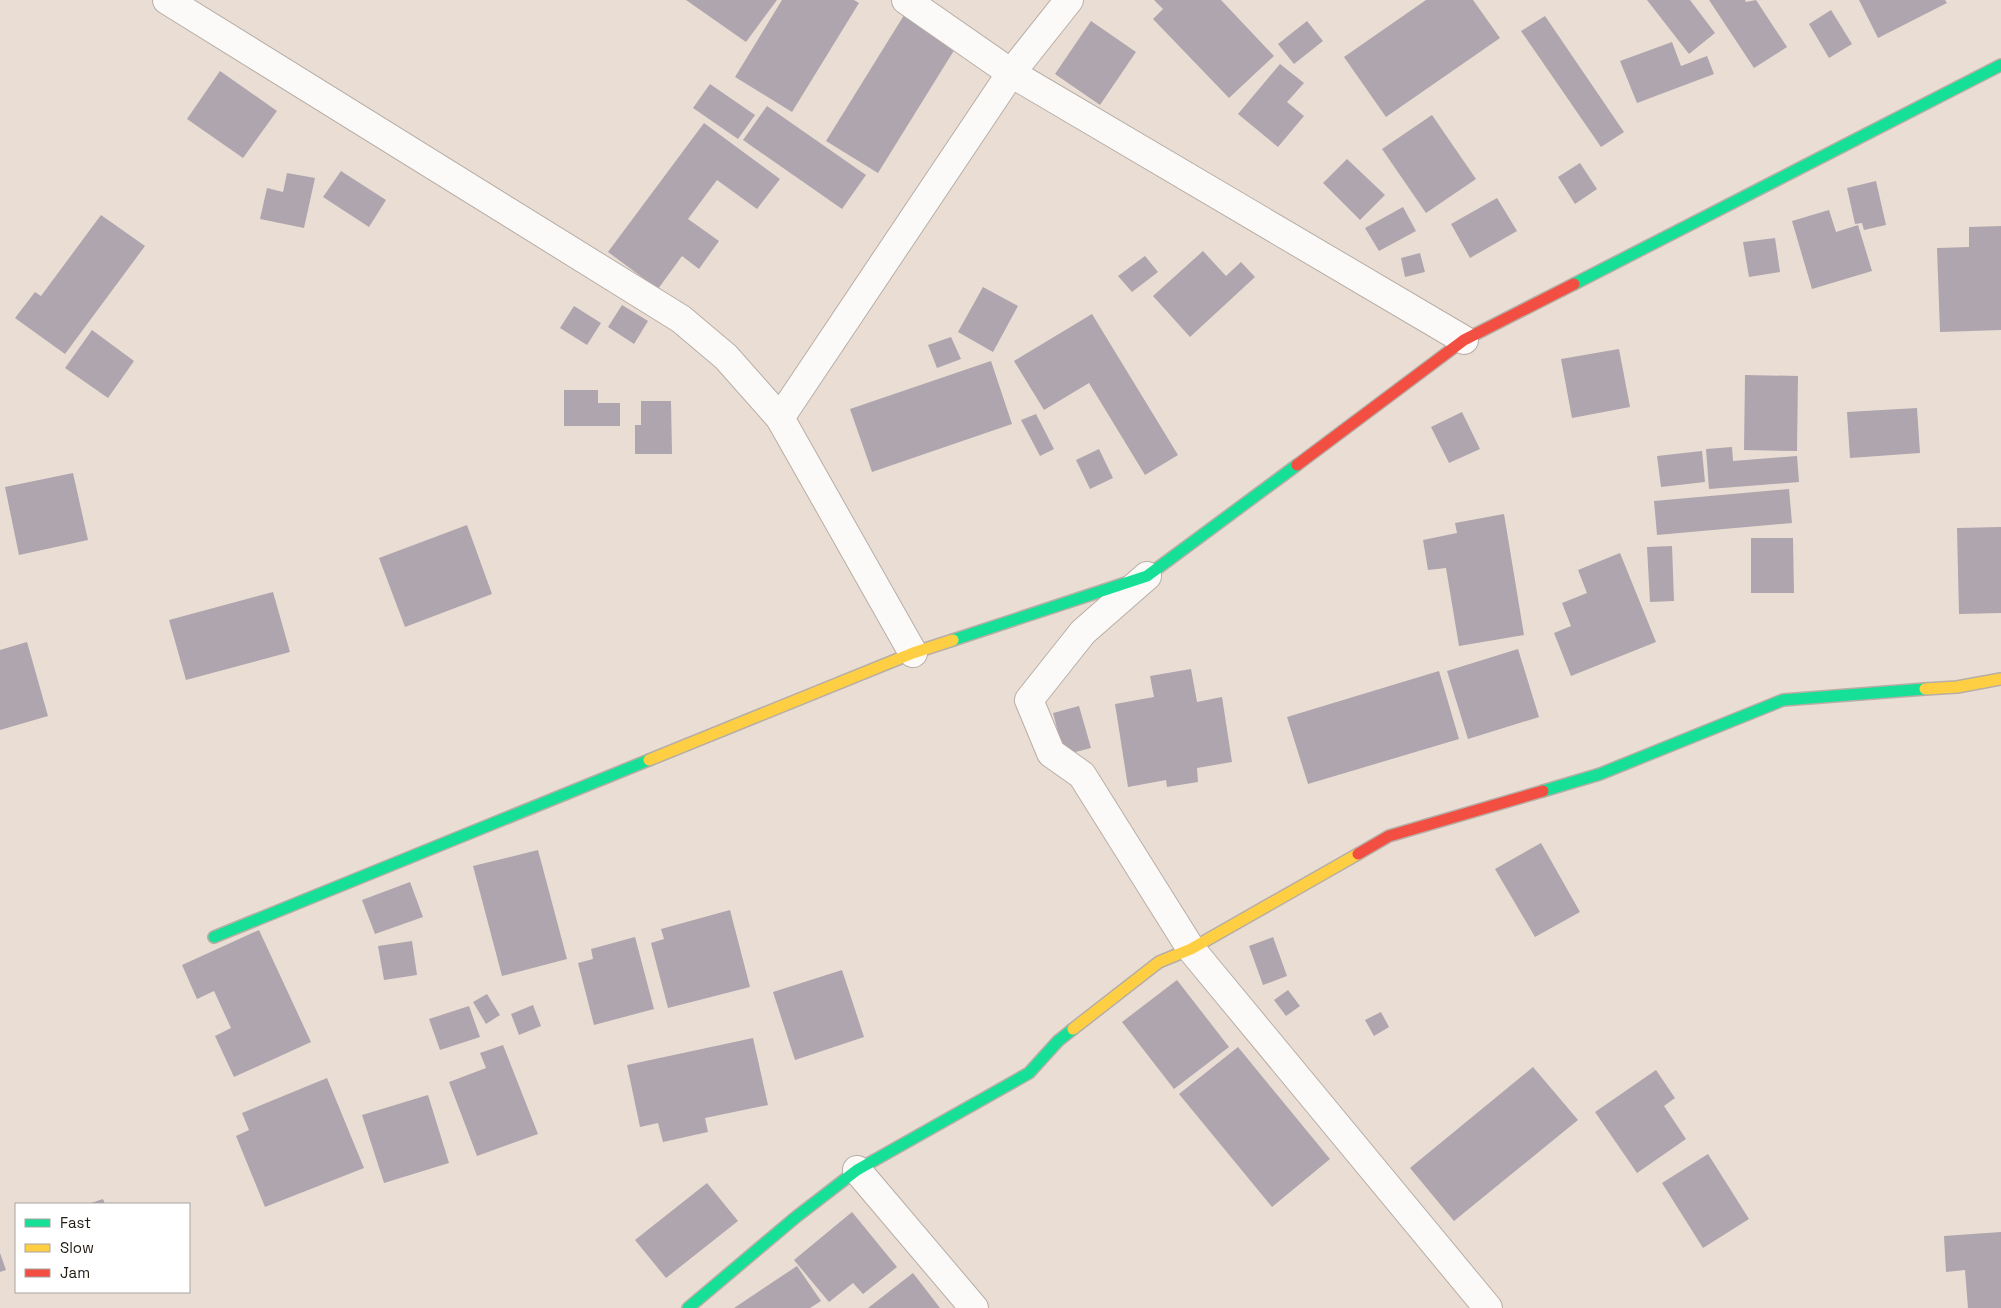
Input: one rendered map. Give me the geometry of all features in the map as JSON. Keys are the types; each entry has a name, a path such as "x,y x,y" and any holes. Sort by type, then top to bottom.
{"street":[{"path":"167,0 681,319 726,357 780,418 914,653"},
{"path":"906,0 1011,73 1464,340"},
{"path":"780,418 1011,73 1068,0"},
{"path":"1488,1308 1191,949 1082,775 1051,753 1030,700 1083,632 1147,576 1464,340 2001,65"},
{"path":"214,937 914,653 1147,576"},
{"path":"688,1308 796,1217 857,1170 1029,1073 1058,1041 1159,962 1191,949 1389,836 1600,774 1784,700 1958,686 2001,679"},
{"path":"857,1170 974,1308"}],"building":[{"path":"686,0 777,0 746,42"},
{"path":"782,0 854,0 859,3 792,112 735,77"},
{"path":"1154,0 1221,0 1274,56 1229,98 1153,19 1163,9"},
{"path":"1426,0 1473,0 1500,38 1386,117 1344,57"},
{"path":"1647,0 1690,0 1715,33 1689,54"},
{"path":"1709,0 1745,0 1746,2 1756,0 1787,47 1754,68"},
{"path":"1859,0 1945,0 1947,3 1878,38"},
{"path":"1831,10 1852,44 1829,58 1809,24"},
{"path":"906,12 958,44 878,173 826,141"},
{"path":"1545,16 1624,132 1601,147 1521,31"},
{"path":"1091,21 1136,52 1100,105 1055,74"},
{"path":"1307,21 1323,41 1294,64 1278,44"},
{"path":"1672,42 1681,66 1707,56 1714,74 1637,103 1620,61"},
{"path":"1280,64 1304,83 1287,102 1304,116 1278,147 1238,114"},
{"path":"220,71 277,111 243,158 187,119"},
{"path":"710,84 755,115 738,139 693,108"},
{"path":"767,106 866,175 842,209 743,140"},
{"path":"1432,115 1476,179 1426,213 1382,149"},
{"path":"704,123 780,179 757,209 717,180 688,219 719,241 699,269 682,256 658,289 608,252"},
{"path":"1347,159 1385,195 1360,220 1323,183"},
{"path":"1580,163 1597,189 1575,204 1558,177"},
{"path":"341,171 386,200 369,227 323,197"},
{"path":"287,173 315,178 304,228 260,219 267,188 283,192"},
{"path":"1876,181 1886,225 1864,230 1862,223 1855,224 1847,188"},
{"path":"1497,198 1517,231 1470,258 1451,224"},
{"path":"1403,207 1416,231 1379,251 1365,228"},
{"path":"1829,210 1836,232 1858,225 1872,271 1812,289 1792,221"},
{"path":"101,215 145,246 65,354 15,318 35,292 41,296"},
{"path":"2001,226 2001,330 1940,332 1937,248 1969,247 1969,227"},
{"path":"1775,238 1780,272 1749,277 1743,242"},
{"path":"1203,251 1226,276 1241,262 1255,277 1190,337 1153,296"},
{"path":"1420,253 1425,272 1405,277 1401,258"},
{"path":"1145,256 1158,272 1132,292 1118,276"},
{"path":"983,287 1018,306 993,352 958,332"},
{"path":"622,305 648,321 634,344 608,327"},
{"path":"574,306 601,323 587,345 560,328"},
{"path":"1092,314 1178,455 1145,475 1089,383 1044,410 1014,361"},
{"path":"92,330 134,361 108,398 65,368"},
{"path":"951,337 961,359 937,368 928,345"},
{"path":"1619,349 1630,407 1572,418 1561,359"},
{"path":"991,361 1012,424 872,472 850,409"},
{"path":"1745,375 1798,376 1797,451 1744,450"},
{"path":"564,390 598,390 598,403 620,403 620,426 564,426"},
{"path":"641,401 671,401 672,454 635,454 635,425 641,425"},
{"path":"1917,408 1920,453 1850,458 1847,412"},
{"path":"1462,412 1480,449 1449,463 1431,427"},
{"path":"1036,414 1054,449 1040,456 1021,420"},
{"path":"1732,447 1733,461 1797,456 1799,482 1709,489 1706,449"},
{"path":"1099,449 1113,478 1090,489 1076,460"},
{"path":"1702,451 1705,482 1661,487 1657,456"},
{"path":"73,473 88,540 19,555 5,487"},
{"path":"1789,489 1792,523 1657,535 1654,501"},
{"path":"1504,514 1524,635 1459,646 1446,568 1428,570 1423,540 1457,533 1455,523"},
{"path":"467,525 492,594 405,627 379,558"},
{"path":"2001,527 2001,613 1959,614 1957,528"},
{"path":"1751,538 1793,538 1794,593 1751,593"},
{"path":"1672,546 1674,601 1650,602 1647,547"},
{"path":"1620,553 1656,642 1571,676 1554,633 1571,626 1562,603 1587,593 1578,570"},
{"path":"273,592 290,652 186,680 169,620"},
{"path":"27,642 48,716 0,730 0,650"},
{"path":"1518,649 1539,717 1468,739 1447,671"},
{"path":"1191,669 1197,702 1222,697 1232,762 1197,768 1198,782 1167,787 1166,780 1128,787 1115,704 1154,697 1150,676"},
{"path":"1439,671 1459,739 1308,784 1287,717"},
{"path":"1079,706 1091,748 1064,755 1053,713"},
{"path":"1541,843 1580,912 1535,937 1495,869"},
{"path":"538,850 567,959 502,976 473,866"},
{"path":"410,882 423,917 375,934 362,900"},
{"path":"730,910 750,987 668,1008 651,943 664,939 661,929"},
{"path":"259,930 311,1042 234,1077 215,1036 231,1028 214,991 197,999 182,965"},
{"path":"635,937 654,1009 594,1025 578,963 593,959 591,949"},
{"path":"1273,937 1287,976 1263,985 1249,946"},
{"path":"412,941 417,975 384,980 378,946"},
{"path":"842,970 864,1037 795,1060 773,992"},
{"path":"1177,980 1229,1047 1174,1089 1122,1022"},
{"path":"1288,990 1300,1006 1286,1016 1274,1000"},
{"path":"487,994 500,1015 486,1024 473,1002"},
{"path":"533,1005 541,1026 519,1035 511,1014"},
{"path":"469,1006 480,1037 440,1050 429,1019"},
{"path":"1381,1012 1389,1027 1374,1036 1365,1020"},
{"path":"753,1038 768,1105 705,1118 708,1132 663,1142 658,1123 640,1127 627,1065"},
{"path":"503,1045 538,1134 477,1156 449,1082 486,1068 480,1053"},
{"path":"1238,1047 1330,1159 1272,1207 1179,1094"},
{"path":"1533,1067 1578,1120 1454,1221 1410,1168"},
{"path":"1656,1070 1675,1098 1664,1106 1686,1139 1637,1173 1595,1112"},
{"path":"327,1078 364,1168 265,1207 236,1136 249,1130 242,1113"},
{"path":"428,1095 449,1163 384,1183 362,1115"},
{"path":"1708,1154 1749,1219 1703,1248 1662,1183"},
{"path":"707,1183 738,1221 666,1278 635,1240"},
{"path":"103,1199 105,1203 91,1203"},
{"path":"852,1212 897,1267 863,1294 853,1283 829,1302 794,1260"},
{"path":"2001,1232 2001,1308 1968,1308 1965,1270 1946,1272 1944,1236"},
{"path":"0,1253 6,1270 0,1272"},
{"path":"797,1266 821,1301 810,1308 734,1308"},
{"path":"913,1273 940,1308 868,1308"}],"traffic: fast":[{"path":"1574,284 2001,65"},
{"path":"953,640 1147,576 1297,465"},
{"path":"1543,791 1600,774 1783,700 1925,689"},
{"path":"214,937 649,760"},
{"path":"688,1308 796,1217 857,1170 1029,1073 1058,1041 1073,1029"}],"traffic: slow":[{"path":"649,760 913,653 953,640"},
{"path":"1925,689 1957,687 2001,679"},
{"path":"1073,1029 1159,962 1191,949 1358,854"}],"traffic: jam":[{"path":"1297,465 1464,340 1574,284"},
{"path":"1358,854 1389,836 1543,791"}]}
